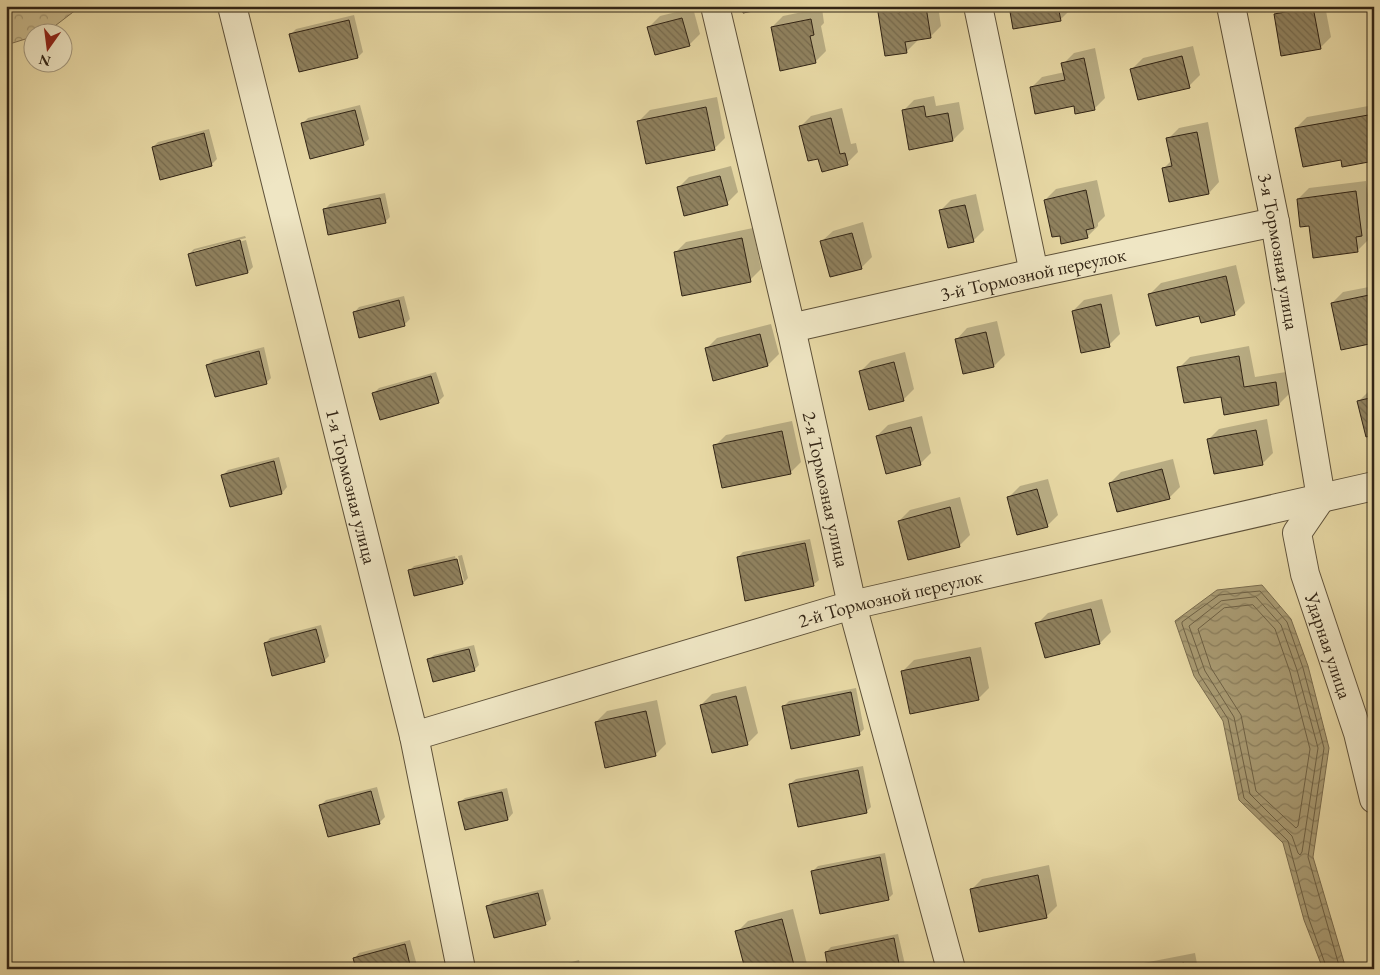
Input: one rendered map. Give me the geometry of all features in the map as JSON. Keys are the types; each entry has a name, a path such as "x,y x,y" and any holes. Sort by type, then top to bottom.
{"street":[{"name":"1-я Тормозная улица","path":"232,6 414,736 461,969"},
{"name":"2-я Тормозная улица","path":"715,6 791,328 852,605 951,969"},
{"path":"978,6 1034,273"},
{"name":"3-я Тормозная улица","path":"1231,6 1275,222 1321,498"},
{"name":"3-й Тормозной переулок","path":"791,328 1034,273 1275,222"},
{"name":"2-й Тормозной переулок","path":"414,736 852,605 1374,486"},
{"name":"Ударная улица","path":"1321,498 1297,533 1305,574 1358,732 1374,799"}],"green space":[{"path":"6,6 81,6 60,22 22,22 22,40 6,45"}],"water":[{"path":"1262,585 1291,619 1308,666 1329,748 1313,857 1346,969 1323,969 1304,920 1283,843 1239,800 1223,721 1194,676 1175,621 1217,590"}],"building":[{"path":"742,6 774,6 774,7 743,13"},
{"path":"877,6 898,6 899,12 926,7 931,38 905,42 907,53 885,56"},
{"path":"1009,6 1058,6 1061,21 1013,29"},
{"path":"1118,6 1140,6 1119,10"},
{"path":"1313,7 1321,49 1281,56 1274,14"},
{"path":"682,18 690,46 655,55 647,27"},
{"path":"811,19 814,35 810,36 816,63 780,71 771,27"},
{"path":"349,20 358,58 299,72 289,34"},
{"path":"1182,56 1190,88 1138,100 1130,69"},
{"path":"1084,58 1095,110 1075,114 1074,106 1035,114 1030,87 1065,80 1061,63"},
{"path":"924,106 926,117 948,113 953,141 909,150 902,110"},
{"path":"706,107 715,150 646,164 637,121"},
{"path":"355,110 364,145 310,159 301,123"},
{"path":"1374,114 1374,161 1342,167 1341,160 1303,167 1295,128"},
{"path":"831,118 840,154 845,153 848,165 822,172 818,159 808,161 799,126"},
{"path":"1197,132 1209,194 1169,202 1162,168 1172,166 1166,138"},
{"path":"204,133 212,166 160,180 152,147"},
{"path":"720,176 728,205 684,216 677,187"},
{"path":"1086,190 1094,228 1086,230 1088,238 1061,244 1060,236 1052,237 1044,200"},
{"path":"1356,191 1362,236 1356,237 1358,252 1313,258 1309,226 1300,227 1297,199"},
{"path":"380,198 386,223 328,235 323,209"},
{"path":"965,205 974,242 948,248 939,210"},
{"path":"852,233 862,269 830,277 820,241"},
{"path":"742,238 751,282 682,296 674,252"},
{"path":"240,240 248,273 196,286 188,254"},
{"path":"1226,276 1235,315 1201,323 1199,316 1156,326 1148,294"},
{"path":"1374,294 1374,343 1341,350 1331,303"},
{"path":"399,300 405,326 359,338 353,312"},
{"path":"1101,304 1110,347 1081,353 1072,311"},
{"path":"986,332 994,367 963,374 955,339"},
{"path":"760,334 768,366 713,381 705,348"},
{"path":"259,351 267,384 215,397 206,365"},
{"path":"1239,356 1244,387 1276,382 1279,405 1224,415 1221,397 1184,403 1177,367"},
{"path":"894,362 904,401 869,410 859,371"},
{"path":"431,376 439,403 380,420 372,393"},
{"path":"1374,397 1374,435 1366,437 1357,401"},
{"path":"911,427 921,465 886,474 876,436"},
{"path":"1256,430 1263,465 1214,474 1207,439"},
{"path":"782,431 791,474 722,488 713,445"},
{"path":"274,461 282,494 230,507 221,475"},
{"path":"1162,469 1170,499 1117,512 1109,483"},
{"path":"1037,489 1048,527 1017,535 1007,497"},
{"path":"950,507 960,547 908,560 898,521"},
{"path":"805,543 814,586 745,601 737,557"},
{"path":"457,559 463,584 414,596 408,570"},
{"path":"1091,609 1100,644 1045,658 1035,623"},
{"path":"316,629 325,662 272,676 264,643"},
{"path":"469,649 475,671 433,682 427,659"},
{"path":"970,657 979,700 910,714 901,671"},
{"path":"851,692 860,735 791,749 782,706"},
{"path":"736,696 748,745 712,753 700,705"},
{"path":"646,711 656,756 605,768 595,722"},
{"path":"858,770 867,813 798,827 789,784"},
{"path":"371,791 380,824 328,837 319,805"},
{"path":"502,792 508,820 465,830 458,802"},
{"path":"880,857 889,900 820,914 811,871"},
{"path":"1038,875 1047,918 979,932 970,889"},
{"path":"538,893 546,925 494,938 486,906"},
{"path":"782,919 795,969 745,969 735,931"},
{"path":"894,938 900,969 828,969 825,952"},
{"path":"405,944 411,969 356,969 353,958"},
{"path":"1184,963 1185,969 1156,969"}]}
